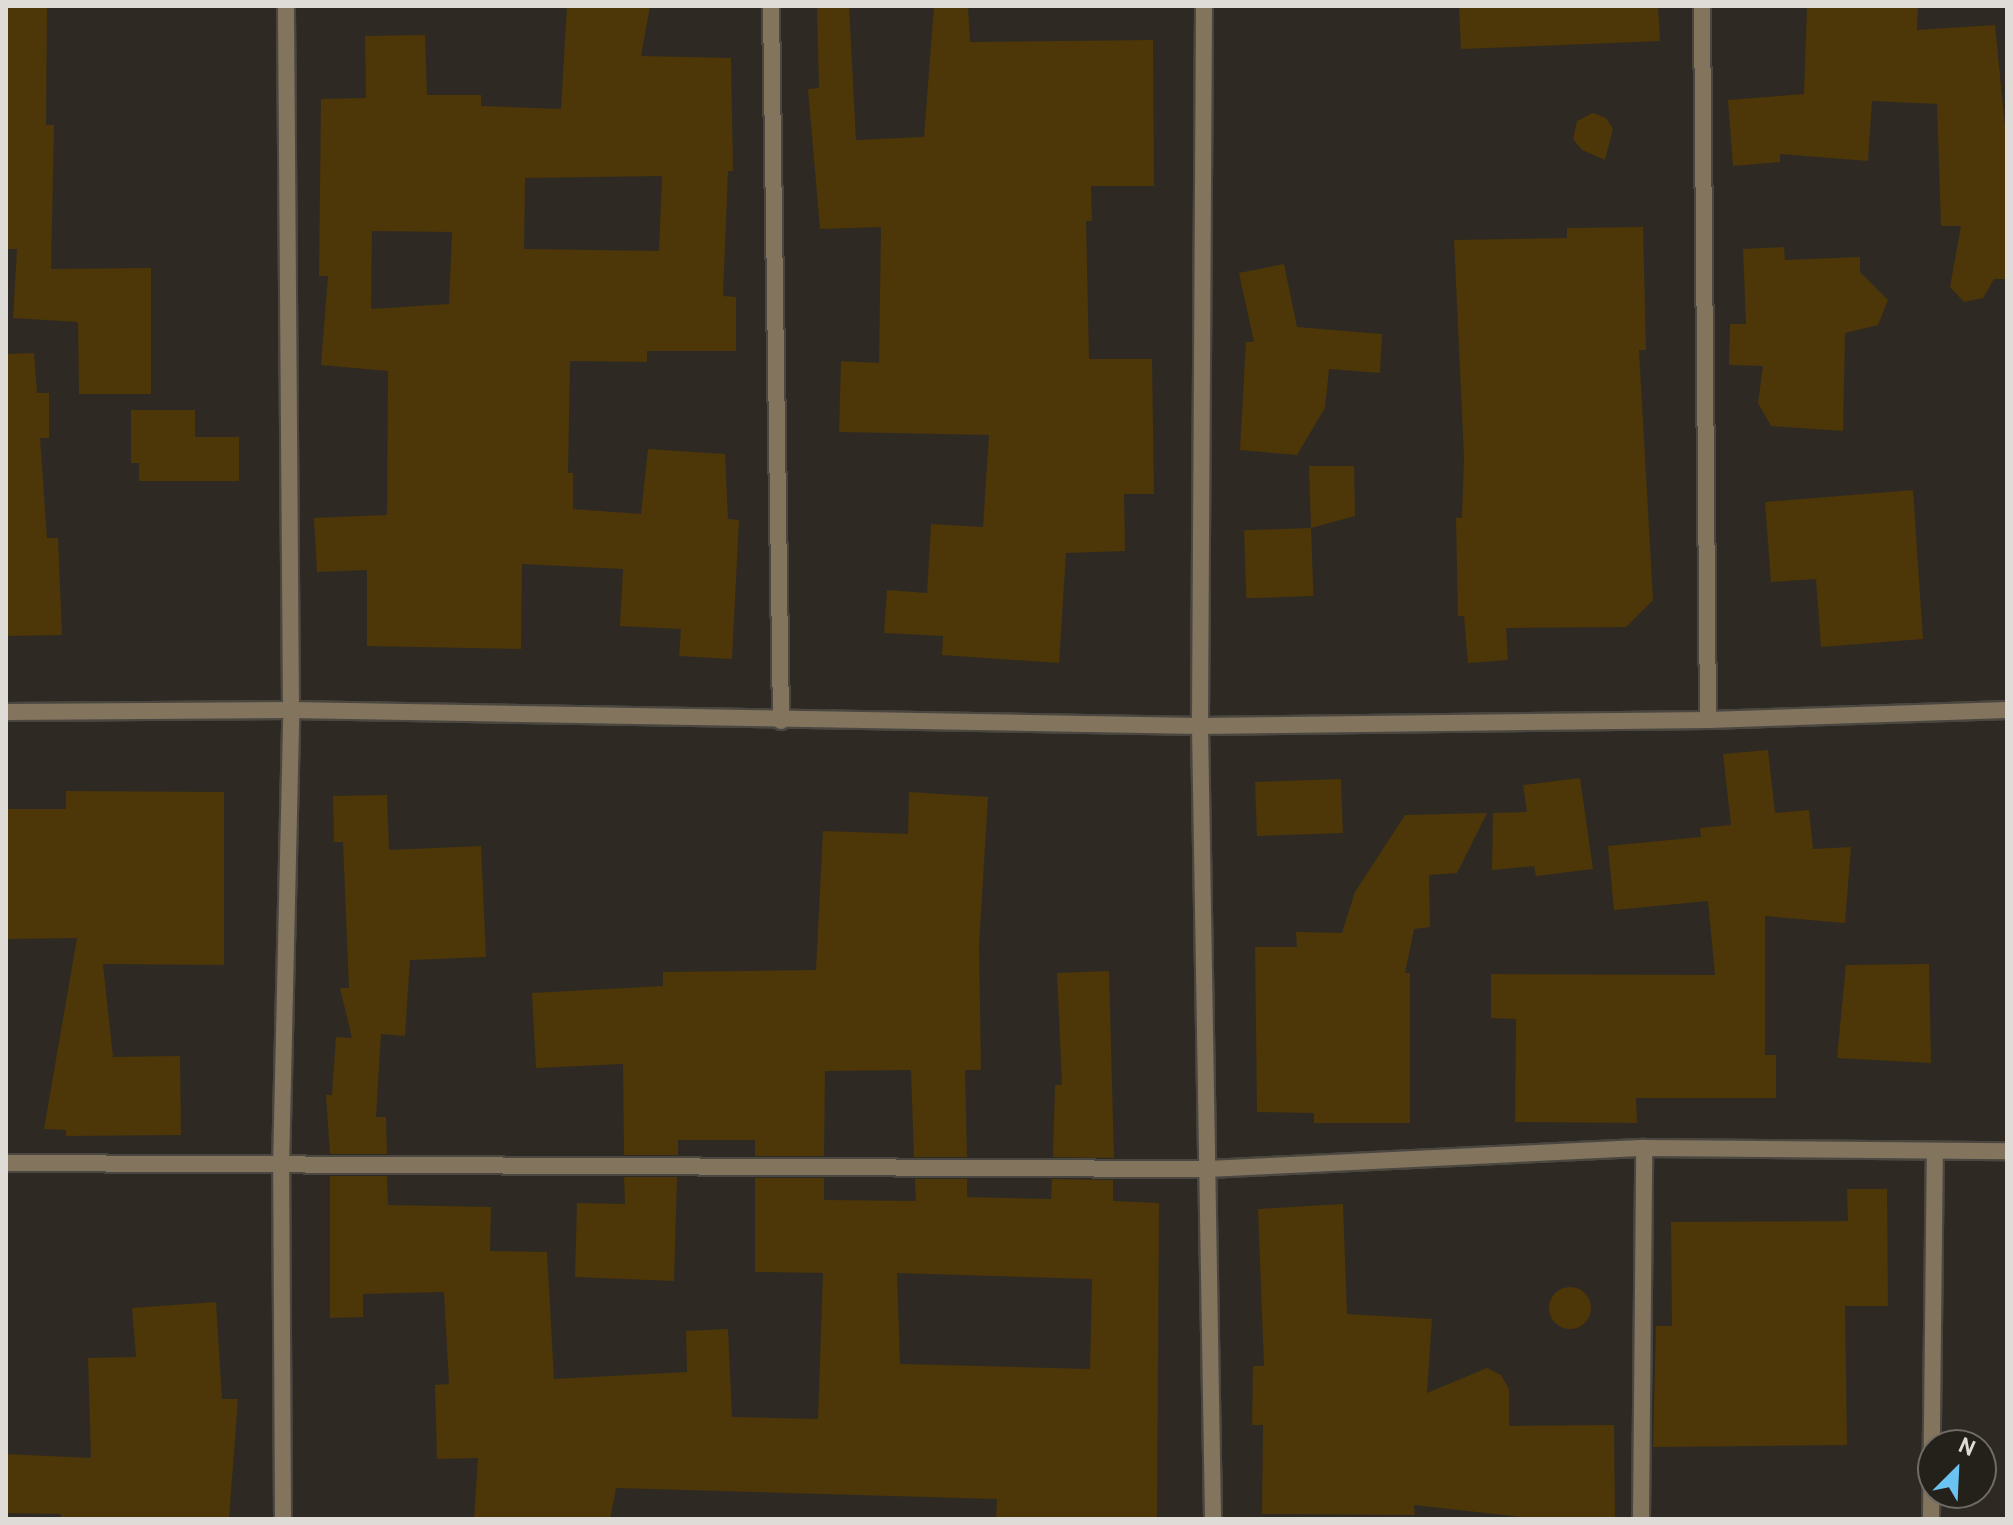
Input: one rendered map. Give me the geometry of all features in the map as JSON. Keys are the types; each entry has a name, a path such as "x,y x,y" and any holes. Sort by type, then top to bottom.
{"street":[{"path":"283,1519 281,1167 291,710 286,6"},
{"path":"771,6 781,721"},
{"path":"1204,6 1200,726 1213,1519"},
{"path":"1702,6 1708,720"},
{"path":"6,712 291,710 1200,726 1708,720 2007,710"},
{"path":"6,1163 281,1167 1208,1169 1644,1148 2007,1151"},
{"path":"1641,1519 1644,1148"},
{"path":"1931,1519 1935,1151"}],"building":[{"path":"6,6 47,6 46,125 54,125 51,269 151,268 151,394 79,394 78,322 13,318 17,249 6,249"},
{"path":"567,6 650,6 641,56 731,58 733,171 728,171 723,296 736,297 736,351 647,351 647,362 570,361 568,473 573,473 573,509 641,514 648,449 725,454 728,519 739,520 732,659 679,656 681,629 620,626 623,569 522,564 521,649 367,646 367,570 317,572 314,518 387,515 388,371 321,365 328,276 319,276 321,99 366,98 365,36 425,35 427,95 481,95 481,106 561,109","holes":["662,176 659,251 524,249 525,178","372,231 452,232 449,304 371,309"]},
{"path":"817,6 849,6 856,140 924,137 934,6 968,6 970,42 1153,40 1154,186 1091,186 1092,221 1086,221 1089,359 1152,359 1154,494 1124,494 1125,551 1066,553 1059,663 942,655 943,636 884,633 887,590 927,593 931,524 983,527 989,435 839,432 841,361 879,363 881,227 820,229 808,89 819,88"},
{"path":"1459,6 1658,6 1660,41 1461,49"},
{"path":"1807,6 1918,6 1917,30 1995,25 2007,147 2007,279 1994,279 1983,298 1964,302 1950,287 1961,226 1941,226 1937,104 1872,101 1868,161 1780,154 1780,162 1733,166 1728,100 1804,94"},
{"path":"1593,113 1606,118 1613,129 1605,160 1582,150 1573,139 1577,121"},
{"path":"1643,227 1646,350 1639,350 1653,600 1626,627 1506,628 1508,660 1468,663 1464,616 1458,616 1456,518 1462,518 1464,456 1454,240 1567,238 1567,228"},
{"path":"1784,247 1785,260 1860,257 1860,272 1888,300 1878,325 1845,333 1843,431 1771,426 1758,403 1763,366 1729,365 1730,324 1746,324 1743,249"},
{"path":"1284,264 1297,327 1382,334 1380,373 1329,369 1325,408 1297,455 1240,450 1246,342 1254,342 1239,273"},
{"path":"34,353 37,393 49,393 49,438 40,438 47,538 58,538 62,635 6,636 6,354"},
{"path":"131,410 195,410 195,437 239,437 239,481 139,481 139,463 131,463"},
{"path":"1309,466 1354,466 1355,516 1311,528"},
{"path":"1913,490 1923,639 1821,647 1816,579 1771,582 1765,502"},
{"path":"1311,528 1313,596 1246,598 1244,530"},
{"path":"1768,750 1775,813 1809,810 1813,849 1851,847 1845,923 1765,916 1765,1055 1776,1055 1776,1098 1636,1098 1637,1123 1515,1122 1516,1019 1491,1018 1491,974 1715,975 1708,901 1614,910 1608,846 1701,837 1700,828 1731,825 1723,754"},
{"path":"1580,778 1593,869 1536,876 1534,866 1492,870 1493,813 1527,812 1523,785"},
{"path":"1341,779 1343,833 1257,836 1255,782"},
{"path":"66,791 224,792 224,965 103,964 113,1057 180,1056 181,1135 66,1136 66,1130 44,1129 77,938 6,939 6,809 66,809"},
{"path":"909,792 988,797 979,945 981,1070 965,1070 967,1157 914,1157 911,1070 825,1071 824,1156 755,1156 755,1140 678,1140 678,1155 624,1155 623,1064 536,1068 532,993 663,986 663,972 816,970 823,831 908,834"},
{"path":"387,795 389,850 481,846 486,957 410,960 405,1036 381,1034 376,1117 386,1117 387,1154 330,1154 326,1095 332,1095 336,1037 352,1038 340,988 349,988 343,842 334,842 333,796"},
{"path":"1487,813 1457,873 1429,875 1430,927 1414,929 1405,973 1410,973 1410,1123 1314,1123 1314,1113 1257,1112 1255,947 1297,947 1296,932 1342,933 1355,892 1405,815"},
{"path":"1929,964 1931,1063 1837,1058 1846,965"},
{"path":"1109,971 1114,1158 1053,1157 1055,1085 1062,1085 1057,973"},
{"path":"330,1176 387,1176 388,1205 491,1207 490,1251 547,1252 554,1379 687,1372 686,1331 728,1329 732,1417 818,1419 823,1273 755,1272 755,1178 824,1178 824,1200 916,1201 915,1179 967,1179 967,1197 1051,1199 1052,1179 1113,1180 1113,1201 1159,1203 1157,1519 996,1519 997,1499 616,1488 610,1519 474,1519 478,1458 437,1459 435,1385 449,1384 444,1292 363,1294 363,1317 330,1318","holes":["897,1273 1092,1279 1090,1369 900,1364"]},
{"path":"624,1177 677,1177 674,1281 575,1277 577,1203 625,1204"},
{"path":"1847,1189 1887,1189 1888,1306 1845,1306 1847,1445 1653,1447 1656,1326 1672,1326 1671,1222 1848,1221"},
{"path":"1343,1204 1347,1314 1432,1319 1427,1393 1487,1368 1501,1375 1509,1389 1509,1426 1614,1425 1615,1519 1539,1519 1414,1505 1415,1515 1262,1514 1263,1425 1252,1425 1253,1366 1264,1366 1258,1209"},
{"path":"1570,1287 1585,1293 1591,1308 1585,1323 1570,1329 1555,1323 1549,1308 1555,1293"},
{"path":"216,1302 222,1399 238,1399 229,1519 61,1519 61,1514 6,1513 6,1454 91,1458 88,1358 136,1357 132,1308"}]}
